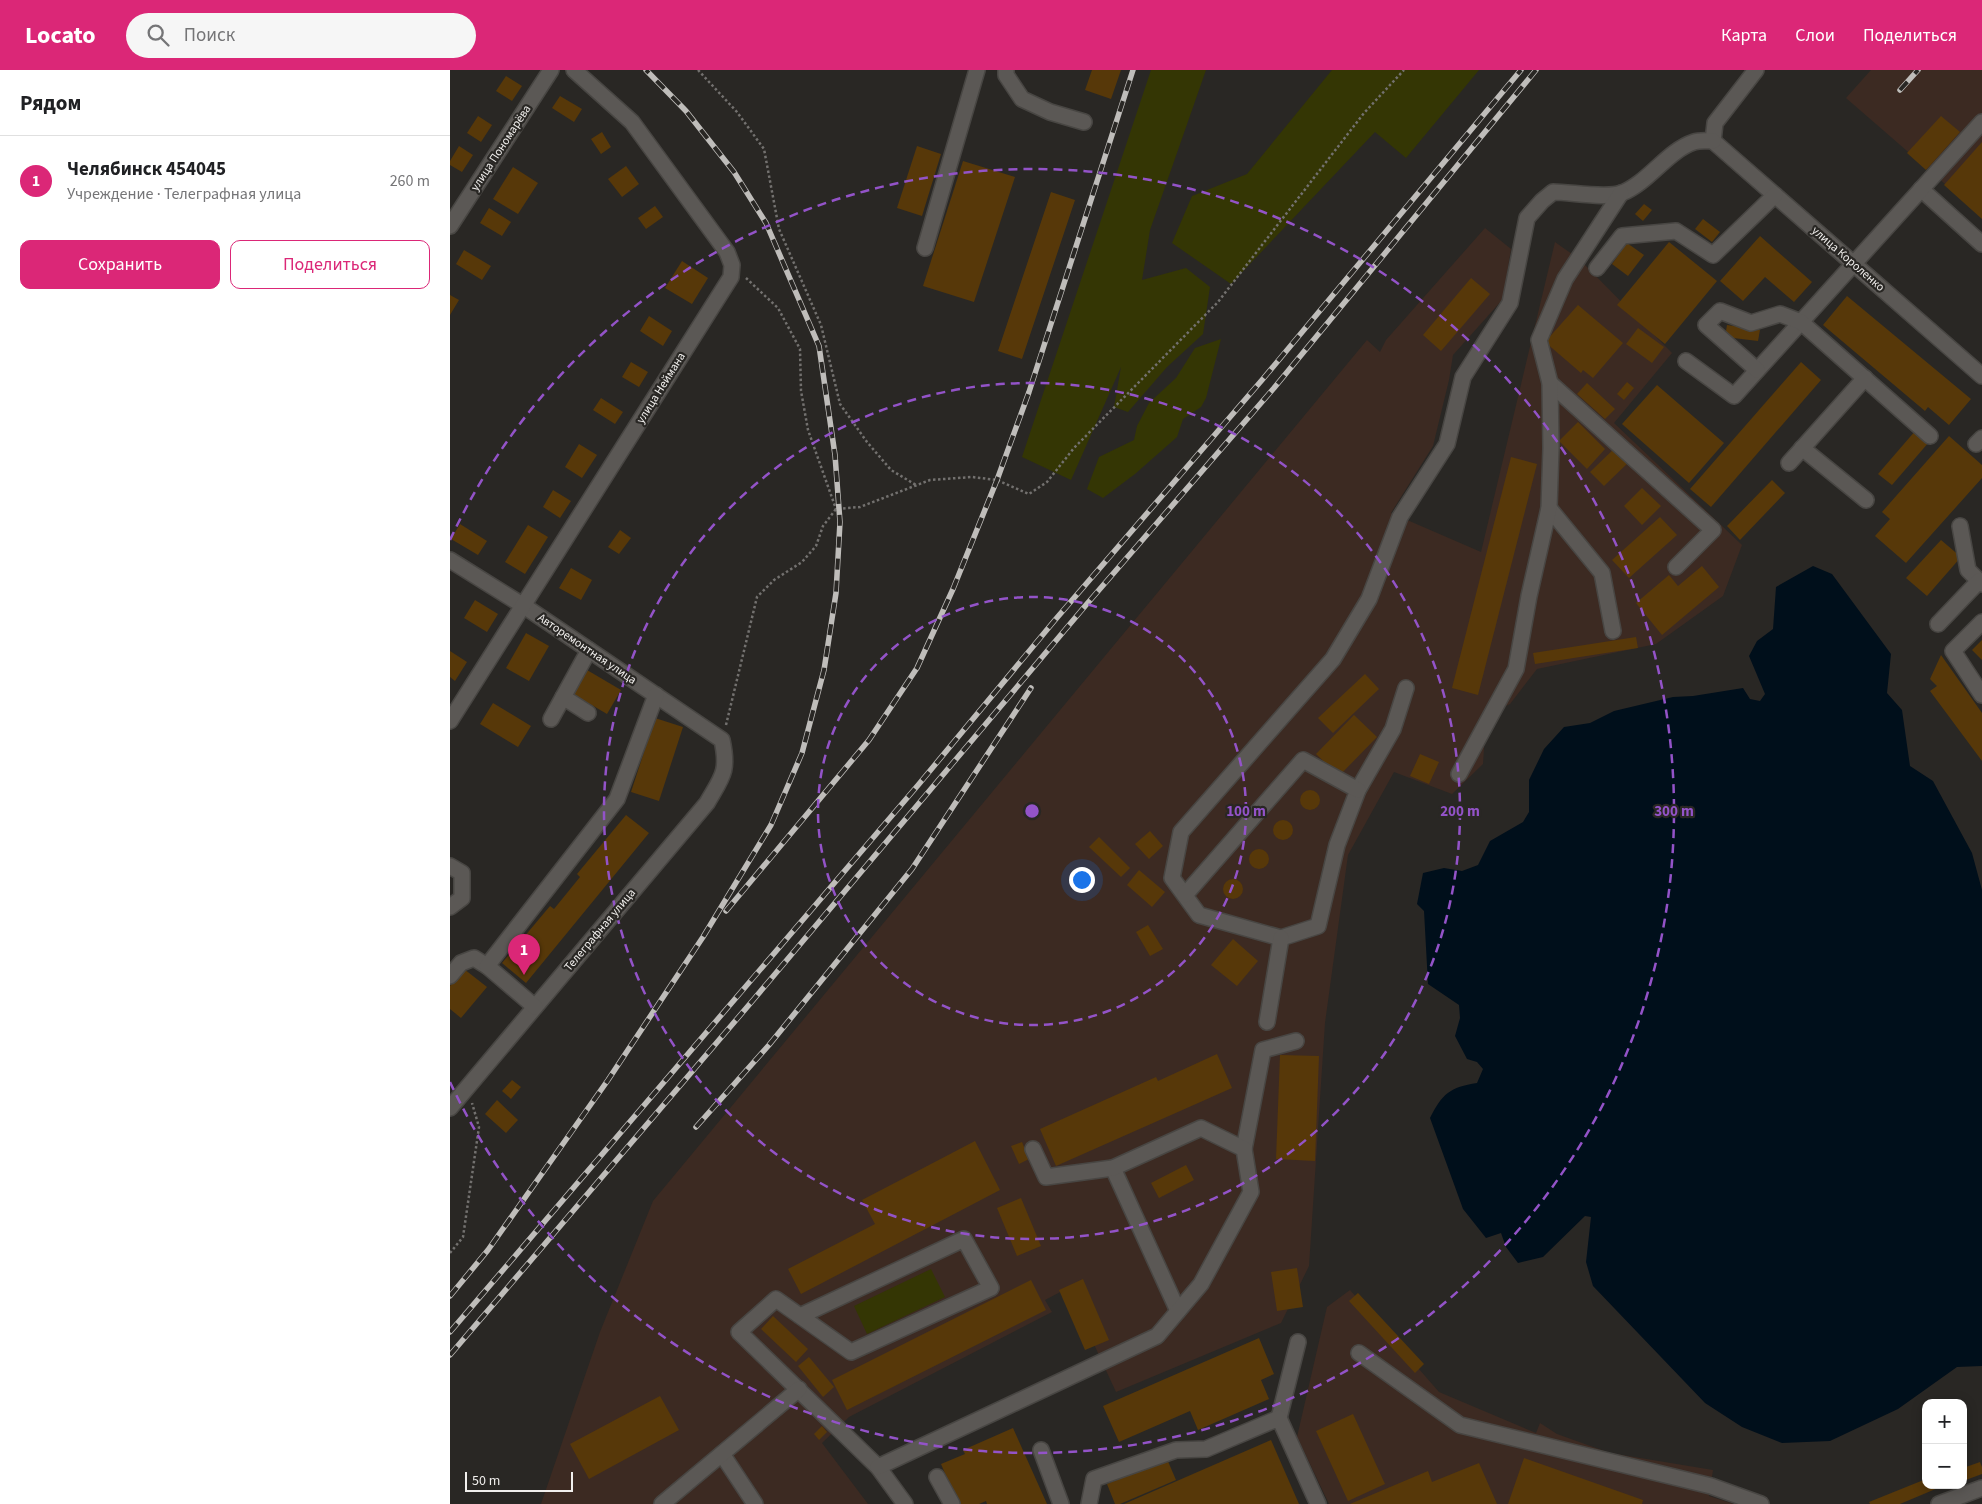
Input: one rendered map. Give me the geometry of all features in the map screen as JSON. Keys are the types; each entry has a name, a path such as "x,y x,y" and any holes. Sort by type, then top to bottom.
{"street":[{"name":"улица Пономарёва","path":"450,226 551,70"},
{"path":"574,70 632,122 727,252 732,266"},
{"path":"925,248 977,70"},
{"path":"1006,70 1006,75 1022,99 1050,112 1084,122"},
{"path":"1459,774 1516,670 1529,596 1549,508 1551,448 1550,383 1538,340 1565,279 1621,194 1649,175 1679,150 1695,142 1713,141 1714,123 1756,70"},
{"path":"1686,361 1734,396 1982,122"},
{"name":"улица Короленко","path":"1713,141 1982,376"},
{"path":"1921,189 1982,244"},
{"path":"1406,688 1393,729 1358,790 1337,845 1318,926 1281,938 1199,915 1172,878 1181,832 1333,659 1369,599 1400,517 1447,444 1463,377 1510,303 1527,218 1553,192 1596,195 1621,194"},
{"path":"1597,268 1622,236 1676,231 1713,255 1775,195"},
{"name":"улица Неймана","path":"450,722 731,277 732,266"},
{"path":"1757,370 1706,325 1720,312 1751,323 1780,314 1801,322 1930,436"},
{"path":"1789,463 1865,378"},
{"path":"1550,383 1713,530 1676,567"},
{"path":"1802,448 1866,500"},
{"path":"1549,508 1602,573 1613,631"},
{"path":"1938,624 1981,583 1968,570 1960,526"},
{"name":"Авторемонтная улица","path":"450,560 524,606 722,740"},
{"path":"1982,622 1953,651 1982,695"},
{"path":"551,719 589,650"},
{"path":"487,966 617,799 656,695"},
{"path":"563,697 588,713"},
{"name":"Телеграфная улица","path":"452,1103 467,1088 707,803 724,772 725,755 722,740"},
{"path":"1185,896 1303,760 1358,790"},
{"path":"450,866 462,873 462,898 450,907"},
{"path":"1267,1022 1281,938"},
{"path":"450,976 461,963 474,958 487,966 535,1007"},
{"path":"878,1467 1157,1336 1201,1284 1251,1192 1244,1149 1263,1050 1296,1041"},
{"path":"1033,1149 1046,1178 1113,1168 1200,1128 1244,1149"},
{"path":"1113,1168 1178,1311"},
{"path":"800,1316 964,1239 990,1288 851,1352 800,1316 776,1299 739,1332 878,1467 905,1504"},
{"path":"1298,1342 1279,1418 1318,1504"},
{"path":"1360,1353 1460,1425 1711,1486 1760,1504"},
{"path":"662,1504 799,1389"},
{"path":"1089,1504 1094,1479 1176,1450 1206,1449 1279,1418"},
{"path":"1041,1450 1060,1504"},
{"path":"722,1454 755,1504"},
{"path":"937,1477 952,1504"},
{"path":"1939,1504 1982,1488"}],"path":[{"path":"698,70 737,112 764,149 779,229 821,325 840,404 867,442 891,470 916,485"},
{"path":"722,740 758,597 774,580 802,562 816,546 823,526 836,509 860,507 930,480 972,477 997,480 1029,494 1047,482 1074,448 1218,302 1364,113 1404,70"},
{"path":"732,266 778,308 800,349 801,391 808,430 836,509"},
{"path":"450,1253 463,1237 479,1127 467,1088"}],"shaded area":[{"path":"1151,70 1206,70 1150,230 1142,280 1186,268 1210,287 1203,334 1167,367 1128,412 1114,407 1121,367 1071,480 1022,457"},
{"path":"1332,70 1479,70 1406,158 1375,132 1231,284 1172,243 1192,196 1247,174"},
{"path":"1871,70 1982,70 1982,216 1846,98"},
{"path":"1485,228 1511,249 1503,299 1453,355 1433,446 1391,513 1481,552 1555,242 1579,259 1672,353 1614,423 1742,545 1723,596 1656,644 1537,669 1510,704 1497,710 1485,733 1483,764 1452,794 1394,772 1348,855 1325,1023 1309,1266 1281,1323 1116,1392 1068,1288 1045,1300 1052,1312 849,1417 822,1443 868,1504 541,1504 600,1332 653,1201 1367,340 1380,352 1386,340"},
{"path":"1221,339 1206,398 1201,407 1183,419 1177,437 1135,474 1103,498 1087,489 1099,457 1134,440 1137,426 1149,403 1176,378 1195,348"},
{"path":"931,1269 945,1297 867,1334 854,1306"},
{"path":"1350,1290 1439,1392 1536,1433 1540,1423 1557,1434 1610,1453 1713,1470 1709,1496 1734,1504 1329,1504 1297,1437 1327,1307"}],"water":[{"path":"1813,566 1832,574 1891,654 1887,693 1902,710 1910,766 1933,781 1972,853 1982,890 1982,1366 1957,1367 1898,1409 1830,1441 1782,1443 1742,1427 1705,1403 1593,1286 1586,1262 1591,1217 1585,1216 1543,1257 1518,1263 1506,1247 1501,1233 1486,1238 1463,1209 1430,1118 1443,1097 1460,1087 1477,1083 1483,1069 1477,1062 1467,1059 1455,1036 1460,1018 1459,1005 1428,984 1424,911 1417,904 1423,873 1444,868 1462,871 1478,865 1490,841 1523,822 1529,812 1529,780 1544,749 1564,727 1590,723 1614,711 1673,697 1693,696 1743,688 1750,699 1760,701 1765,694 1749,656 1757,641 1773,629 1776,587"}],"building":[{"path":"1092,70 1121,70 1111,99 1085,90"},
{"path":"506,76 522,86 512,101 496,91"},
{"path":"560,96 582,109 574,122 552,108"},
{"path":"478,116 492,125 481,142 467,133"},
{"path":"1941,116 1960,132 1926,170 1907,153"},
{"path":"602,132 611,147 601,154 591,139"},
{"path":"1982,142 1982,219 1944,185"},
{"path":"459,146 473,155 462,172 450,165 450,161"},
{"path":"917,146 941,154 922,216 897,208"},
{"path":"963,161 1015,177 974,302 923,286"},
{"path":"626,166 639,184 622,197 608,179"},
{"path":"513,167 538,183 518,214 493,199"},
{"path":"1051,192 1075,200 1022,359 998,351"},
{"path":"1644,204 1652,210 1643,221 1635,214"},
{"path":"655,206 663,217 646,229 638,218"},
{"path":"489,208 511,222 502,236 480,223"},
{"path":"1703,219 1720,232 1712,242 1695,229"},
{"path":"1760,236 1812,282 1794,302 1765,277 1743,301 1720,281"},
{"path":"1669,242 1717,281 1665,344 1617,305"},
{"path":"1627,243 1644,255 1628,276 1612,264"},
{"path":"464,250 491,266 482,280 456,264"},
{"path":"682,261 708,278 692,304 665,288"},
{"path":"1471,278 1490,294 1441,351 1423,335"},
{"path":"450,295 459,300 450,315"},
{"path":"1847,296 1971,399 1949,425 1928,407 1925,411 1823,325"},
{"path":"1578,305 1623,343 1593,378 1583,370 1581,373 1545,342"},
{"path":"649,316 672,331 663,346 640,331"},
{"path":"1727,325 1760,330 1758,341 1725,337"},
{"path":"1638,328 1664,347 1652,363 1626,344"},
{"path":"631,362 648,372 639,387 622,377"},
{"path":"1801,362 1821,380 1711,507 1690,489"},
{"path":"1627,382 1634,388 1624,400 1617,394"},
{"path":"1587,383 1615,409 1605,419 1577,394"},
{"path":"1657,385 1724,443 1689,483 1622,424"},
{"path":"601,398 623,412 615,424 593,410"},
{"path":"1578,422 1605,449 1587,469 1559,441"},
{"path":"1916,430 1929,442 1892,485 1878,474"},
{"path":"1949,436 1982,465 1982,478 1906,563 1875,536 1890,519 1882,512"},
{"path":"579,444 597,455 582,478 565,467"},
{"path":"1618,445 1632,459 1604,486 1590,472"},
{"path":"1511,457 1537,464 1478,695 1452,688"},
{"path":"1772,480 1785,493 1740,540 1727,526"},
{"path":"1642,488 1661,506 1642,525 1624,506"},
{"path":"553,490 571,501 560,518 543,507"},
{"path":"1660,517 1677,535 1629,578 1612,560"},
{"path":"460,524 487,541 478,555 451,539"},
{"path":"528,525 548,537 525,574 505,562"},
{"path":"620,530 631,538 619,554 608,547"},
{"path":"1941,540 1961,557 1927,596 1906,578"},
{"path":"1702,566 1719,587 1662,635 1636,603 1669,575 1678,586"},
{"path":"571,568 592,580 581,600 559,588"},
{"path":"475,600 498,614 487,632 464,618"},
{"path":"526,633 549,646 529,681 506,668"},
{"path":"1636,637 1638,648 1535,664 1533,653"},
{"path":"1982,640 1982,660 1972,650"},
{"path":"450,651 467,662 455,681 450,677"},
{"path":"1941,655 1982,713 1982,761 1930,691 1937,686 1930,679"},
{"path":"587,670 621,690 607,714 573,694"},
{"path":"1365,674 1379,689 1333,733 1318,718"},
{"path":"493,703 531,726 518,747 480,724"},
{"path":"1354,715 1377,737 1339,776 1316,754"},
{"path":"655,718 683,727 659,801 631,792"},
{"path":"1420,754 1439,762 1429,784 1410,776"},
{"path":"1310,790 1317,793 1320,800 1317,807 1310,810 1303,807 1300,800 1303,793"},
{"path":"626,815 649,833 526,983 502,963 550,906 554,909 580,877 577,874"},
{"path":"1283,820 1290,823 1293,830 1290,837 1283,840 1276,837 1273,830 1276,823"},
{"path":"1150,831 1163,846 1149,859 1135,844"},
{"path":"1099,837 1130,868 1121,877 1089,847"},
{"path":"1259,849 1266,852 1269,859 1266,866 1259,869 1252,866 1249,859 1252,852"},
{"path":"1139,870 1165,892 1152,907 1127,885"},
{"path":"1233,879 1240,882 1243,889 1240,896 1233,899 1226,896 1223,889 1226,882"},
{"path":"1148,925 1163,949 1150,956 1136,932"},
{"path":"1233,939 1258,961 1237,986 1211,965"},
{"path":"464,969 487,987 461,1018 450,1009 450,986"},
{"path":"1217,1054 1232,1088 1056,1166 1040,1129 1156,1077 1158,1081"},
{"path":"1280,1055 1319,1056 1315,1161 1276,1159"},
{"path":"512,1080 521,1087 511,1099 502,1091"},
{"path":"497,1100 518,1120 506,1133 485,1114"},
{"path":"975,1141 1000,1190 801,1294 788,1269 875,1224 862,1200"},
{"path":"1022,1142 1029,1159 1019,1164 1011,1146"},
{"path":"1186,1165 1194,1180 1159,1198 1151,1183"},
{"path":"1021,1198 1041,1246 1017,1256 997,1208"},
{"path":"1297,1268 1303,1307 1277,1311 1271,1272"},
{"path":"1083,1279 1109,1340 1085,1350 1059,1290"},
{"path":"1031,1280 1046,1310 847,1410 832,1380"},
{"path":"1358,1293 1424,1364 1415,1373 1349,1301"},
{"path":"773,1316 808,1349 796,1362 761,1329"},
{"path":"1259,1338 1274,1374 1261,1380 1269,1399 1198,1430 1190,1411 1119,1442 1103,1406"},
{"path":"809,1357 834,1387 823,1397 798,1366"},
{"path":"660,1396 679,1430 589,1479 570,1444"},
{"path":"1353,1414 1385,1484 1348,1501 1316,1431"},
{"path":"822,1426 827,1432 819,1440 814,1434"},
{"path":"1013,1428 1047,1504 987,1504 986,1501 979,1504 958,1504 941,1464 965,1454 963,1450"},
{"path":"1271,1440 1299,1504 1124,1504"},
{"path":"1524,1458 1643,1500 1642,1504 1508,1504"},
{"path":"1167,1459 1176,1480 1120,1504 1115,1504 1107,1484"},
{"path":"1980,1462 1982,1474 1967,1480 1967,1467"},
{"path":"1479,1463 1497,1504 1350,1504 1428,1471 1432,1482"},
{"path":"1922,1481 1922,1489 1936,1489 1900,1504 1870,1504 1869,1502"}],"railway":[{"path":"450,1296 488,1250 608,1080 703,937 771,825 802,753 824,670 836,593 840,522 835,455 819,346 766,223 734,172 686,111 646,70"},
{"path":"726,911 869,740 917,668 953,589 997,480 1029,392 1133,70"},
{"path":"450,1332 919,784 1055,620 1262,380 1521,70"},
{"path":"450,1355 754,999 1086,605 1274,388 1536,70"},
{"path":"1900,90 1918,70"},
{"path":"696,1127 769,1045 912,869 1031,688"}],"place":[{"name":"Челябинск 454045","path":"524,975"}]}
